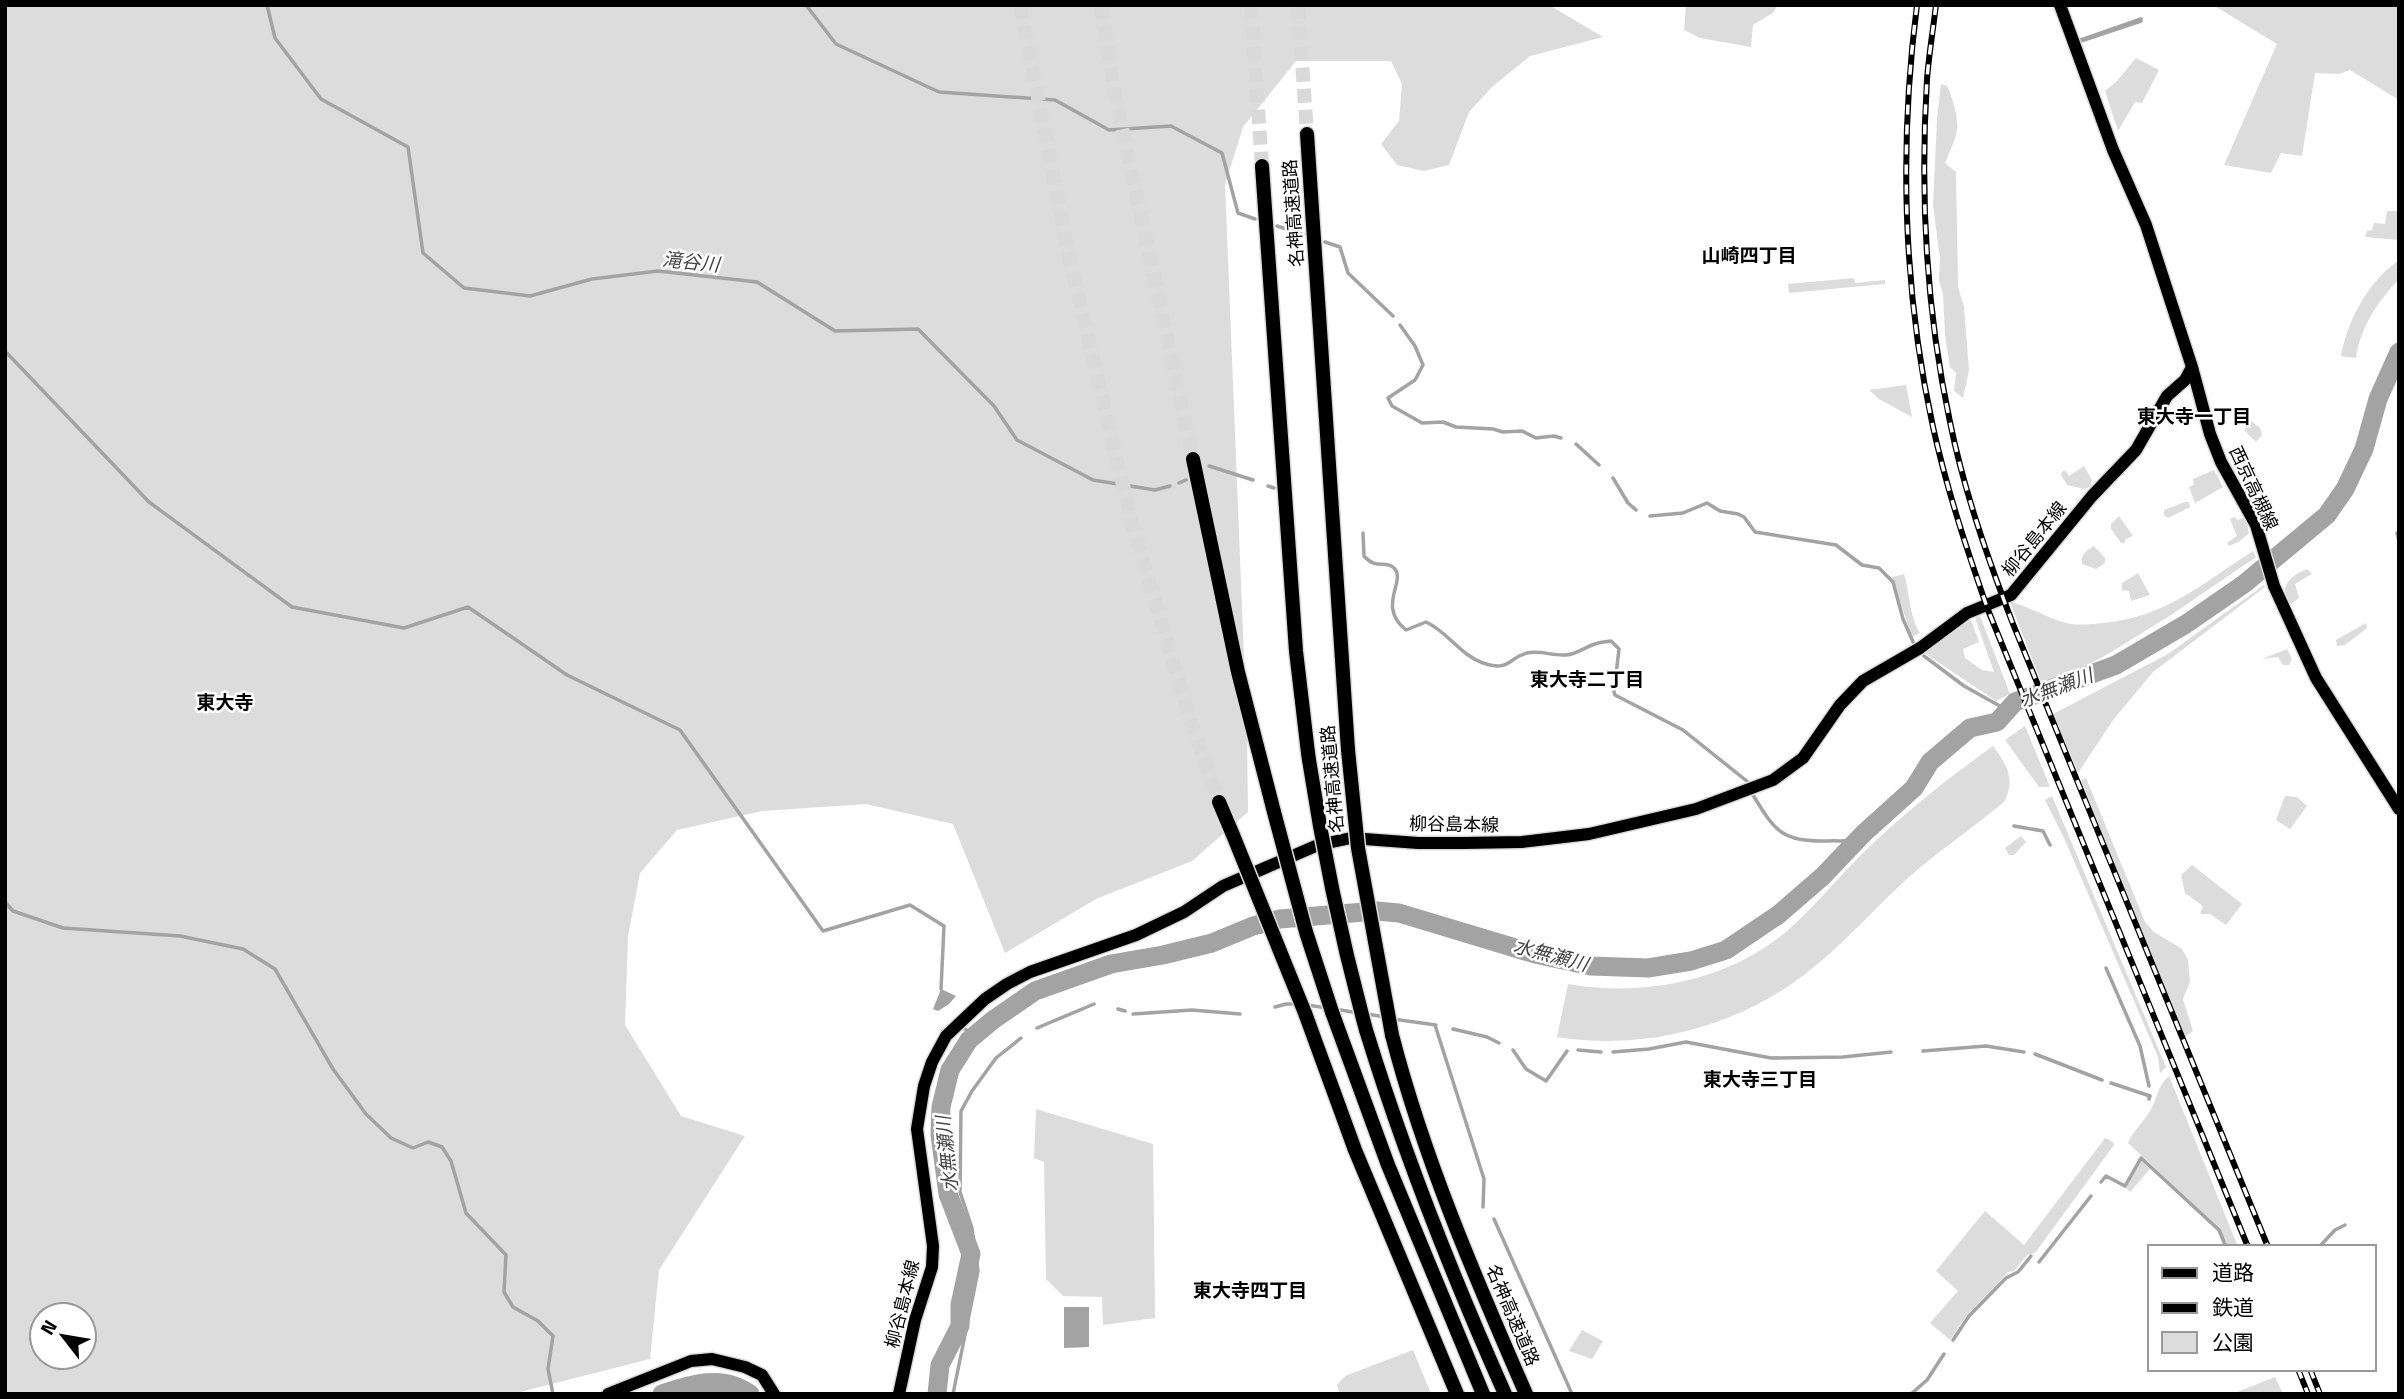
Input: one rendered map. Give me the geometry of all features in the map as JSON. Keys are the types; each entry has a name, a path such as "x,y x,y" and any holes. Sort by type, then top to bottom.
{"highway":[{"name":"名神高速道路","path":"1307,134 1348,750 1358,848 1384,1000 1414,1111 1442,1192 1526,1394"},
{"name":"名神高速道路","path":"1262,166 1291,583 1308,753 1329,882 1366,1030 1409,1157 1481,1341 1505,1394"},
{"path":"1193,459 1238,672 1306,932 1388,1165 1483,1394"},
{"path":"1219,802 1305,1013 1355,1150 1457,1394"}],"main road":[{"name":"西京高槻線","path":"2060,5 2113,150 2146,225 2218,453 2256,525 2273,582 2316,678 2399,809"},
{"name":"柳谷島本線","path":"899,1394 915,1320 932,1267 933,1246 917,1129 924,1086 932,1062 946,1036 985,999 1030,972 1136,935 1184,912 1223,886 1318,845 1351,838 1464,844 1522,842 1589,834 1696,809 1773,780 1803,758 1840,705 1863,681 1920,648 1967,613 2011,596 2092,496 2136,450 2167,396 2185,380 2192,367"},
{"path":"608,1394 691,1360 712,1359 745,1367 762,1375 774,1394"}],"green space":[{"path":"5,5 1549,5 1603,37 1530,56 1492,87 1469,112 1449,165 1424,171 1397,165 1381,144 1399,121 1402,84 1391,61 1296,61 1243,127 1225,184 1248,812 1192,861 1096,899 1005,953 953,824 866,804 762,811 677,830 640,873 628,936 625,1025 681,1116 745,1136 659,1270 650,1359 512,1394 5,1394"},
{"path":"1686,5 1777,5 1774,12 1753,25 1751,47 1700,38 1684,30"},
{"path":"2213,5 2399,5 2399,100 2350,70 2339,74 2315,73 2302,156 2281,153 2271,173 2224,165 2277,44"},
{"path":"2136,58 2159,70 2142,103 2135,102 2118,131 2105,91"},
{"path":"1941,84 1949,90 1957,120 1956,134 1945,163 1956,172 1958,287 1964,307 1969,370 1963,398 1954,391 1956,373 1950,367 1945,335 1933,205"},
{"path":"2399,209 2399,240 2365,237 2367,231 2372,230 2374,223 2385,224 2387,211"},
{"path":"2399,260 2399,279 2371,316 2361,336 2356,358 2341,356 2349,328 2361,302 2378,279"},
{"path":"1854,278 1855,283 1885,280 1885,284 1789,293 1788,284"},
{"path":"1906,385 1912,417 1879,399 1869,390"},
{"path":"2246,420 2260,428 2262,435 2256,442 2245,431"},
{"path":"2084,466 2092,480 2091,486 2085,489 2067,485 2062,472 2065,470 2069,476"},
{"path":"2214,470 2223,487 2195,503 2189,487 2194,485 2193,479"},
{"path":"2189,502 2190,507 2168,518 2164,515 2164,510"},
{"path":"2119,516 2133,536 2124,543 2121,543 2111,529 2111,524"},
{"path":"2234,517 2238,520 2245,517 2249,533 2229,546 2227,543 2237,536 2230,519"},
{"path":"2094,546 2105,558 2105,563 2096,569 2082,564 2085,553"},
{"path":"2253,551 2256,557 2108,654 2061,679 2041,682 2010,602 2071,624 2127,619 2166,606 2183,597"},
{"path":"2307,569 2312,574 2295,584 2299,598 2291,604 2286,599 2287,583"},
{"path":"2138,573 2150,595 2131,601 2129,591 2122,590 2122,583"},
{"path":"1904,574 1912,612 1920,633 1912,637 1892,577"},
{"path":"2264,585 2265,587 2153,672 2113,720 2078,773 2053,714 2168,654"},
{"path":"1980,616 2010,694 1996,701 1923,652 1971,620 1979,642 1963,649 1965,658 1982,670 1994,672 1975,618"},
{"path":"2366,623 2367,628 2345,645 2337,646 2336,640"},
{"path":"2287,649 2292,659 2289,665 2283,665 2278,657 2262,659"},
{"path":"2025,726 2050,787 2039,787 2005,740"},
{"path":"1993,746 2008,772 2008,794 2004,802 1919,868 1831,952 1792,984 1730,1017 1663,1036 1592,1041 1557,1037 1568,984 1626,988 1684,981 1739,962 1764,948 1798,921 1893,825"},
{"path":"2086,778 2145,922 2154,932 2182,949 2188,960 2190,982 2183,999 2193,1031 2184,1038 2081,781"},
{"path":"2052,796 2166,1067 2160,1073 2158,1057 2065,840 2045,800"},
{"path":"2285,796 2297,797 2307,806 2290,829 2276,820"},
{"path":"2021,836 2026,842 2014,855 2009,855 2005,848"},
{"path":"2192,865 2242,904 2226,925 2210,914 2200,914 2203,906 2185,893 2181,875"},
{"path":"2169,1076 2237,1245 2226,1245 2220,1229 2128,1143 2150,1111"},
{"path":"1036,1109 1153,1144 1155,1318 1103,1325 1102,1297 1063,1296 1046,1279 1044,1162 1034,1158"},
{"path":"2105,1138 2114,1145 2035,1253 2027,1255 2014,1271 2008,1272 1967,1315 1950,1340 1930,1323 1958,1291 1936,1271 1985,1211 2024,1245"},
{"path":"2141,1160 2150,1169 2130,1192 2125,1187"},
{"path":"1582,1330 1603,1341 1592,1359 1569,1351"},
{"path":"1413,1350 1431,1394 1340,1394 1337,1385 1345,1376"},
{"path":"2275,1377 2283,1394 2232,1394"}],"shaded area":[{"path":"941,989 956,996 938,1011 933,1009"},
{"path":"1064,1307 1089,1307 1089,1347 1064,1348"}],"waterway":[{"name":"滝谷川","path":"267,5 275,38 321,99 408,147 423,253 464,288 530,296 592,279 658,271 757,282 835,331 918,329 994,406 1017,440 1093,480 1155,490 1170,486"},
{"path":"806,5 836,44 939,92 1055,100 1109,130 1171,126 1222,153 1238,213 1255,219"},
{"path":"2141,19 2141,21 2078,42 2078,41 2141,19"},
{"path":"1277,226 1304,235"},
{"path":"1325,242 1340,247 1348,273 1393,316"},
{"path":"1400,325 1415,346 1423,365 1415,380 1388,398 1392,406 1422,423 1443,422 1456,427 1503,432 1522,431 1536,438 1561,438"},
{"path":"5,351 149,502 292,607 404,628 468,607 567,675 680,730 823,931 910,905 944,926 941,989"},
{"name":"水無瀬川","path":"937,1394 940,1365 960,1326 960,1305 971,1254 948,1194 940,1135 941,1107 950,1070 969,1040 993,1020 1035,991 1111,964 1212,943 1253,926 1280,919 1376,911 1399,913 1535,954 1591,966 1648,968 1691,961 1726,950 1778,915 1823,876 1864,833 1914,788 1930,762 1970,728 1997,722 2015,702 2116,665 2186,624 2244,584 2327,515 2345,489 2364,449 2378,399 2399,352"},
{"path":"1576,444 1599,465"},
{"path":"1209,466 1253,480"},
{"path":"1613,478 1628,503 1636,510"},
{"path":"1179,483 1186,480"},
{"path":"1268,486 1274,488"},
{"path":"1650,516 1683,513 1707,503 1720,511 1744,517 1755,532 1836,545 1862,565 1879,568 1893,582 1903,619 1914,644"},
{"path":"1363,533 1364,556 1373,563 1391,566 1397,573 1393,612 1406,630 1426,622 1475,659 1499,666 1527,653 1569,655 1597,643 1611,641 1619,649 1615,695 1683,730 1748,782"},
{"path":"2397,533 2399,541"},
{"path":"1924,656 1964,686 2007,710"},
{"path":"1753,795 1775,826 1790,836 1812,841 1843,841 1864,833"},
{"path":"2014,826 2043,831 2050,845"},
{"path":"5,902 13,911 63,928 180,936 243,949 275,969 333,1069 366,1114 391,1138 413,1148 428,1142 442,1147 451,1161 466,1213 506,1255 504,1292 513,1307 538,1321 553,1336 548,1369 553,1394"},
{"path":"2106,968 2140,1046 2149,1086"},
{"path":"1037,1028 1094,1004"},
{"path":"1275,1007 1296,1004"},
{"path":"1307,1005 1327,1008"},
{"path":"1118,1009 1125,1011"},
{"path":"1335,1009 1358,1013"},
{"path":"1133,1014 1192,1010 1240,1014"},
{"path":"1366,1014 1386,1017"},
{"path":"1393,1019 1436,1025"},
{"path":"1435,1025 1484,1179 1483,1207"},
{"path":"965,1029 975,1036"},
{"path":"1453,1029 1487,1037 1499,1043"},
{"path":"953,1394 978,1271 972,1228 960,1192 961,1111 996,1058 1021,1038"},
{"path":"1613,1052 1686,1042 1771,1058 1843,1057 1891,1052"},
{"path":"1923,1051 1986,1046 2024,1052"},
{"path":"1513,1050 1526,1069 1546,1081 1567,1051"},
{"path":"1578,1050 1601,1052"},
{"path":"2035,1054 2102,1080"},
{"path":"2111,1083 2150,1096 2149,1099"},
{"path":"2101,1182 2106,1176 2125,1186 2141,1158 2219,1230 2225,1245"},
{"path":"2039,1262 2091,1196"},
{"path":"1494,1219 1572,1394"},
{"path":"2321,1245 2335,1230 2345,1225"},
{"path":"1953,1340 1969,1316 2006,1278 2018,1272 2031,1256"},
{"path":"1911,1394 1927,1380 1944,1354"},
{"name":"水無瀬川","path":"662,1394 707,1383 729,1384 750,1394"}],"tunnel":[{"path":"1020,5 1069,257 1133,527 1191,722 1219,802"},
{"path":"1101,5 1115,95 1193,459"},
{"path":"1251,5 1262,166"},
{"path":"1298,5 1307,134"}],"railway":[{"path":"1917,5 1911,58 1906,164 1910,270 1923,375 1945,474 1988,610 2247,1245"},
{"path":"1936,5 1925,122 1927,251 1935,337 1962,474 2013,624 2267,1245"},
{"path":"2299,1371 2308,1394"},
{"path":"2311,1371 2320,1394"}],"district":[{"name":"山崎四丁目","path":"1749,254"},
{"name":"東大寺一丁目","path":"2194,415"},
{"name":"東大寺二丁目","path":"1587,678"},
{"name":"東大寺","path":"225,701"},
{"name":"東大寺三丁目","path":"1760,1078"},
{"name":"東大寺四丁目","path":"1250,1289"}]}
